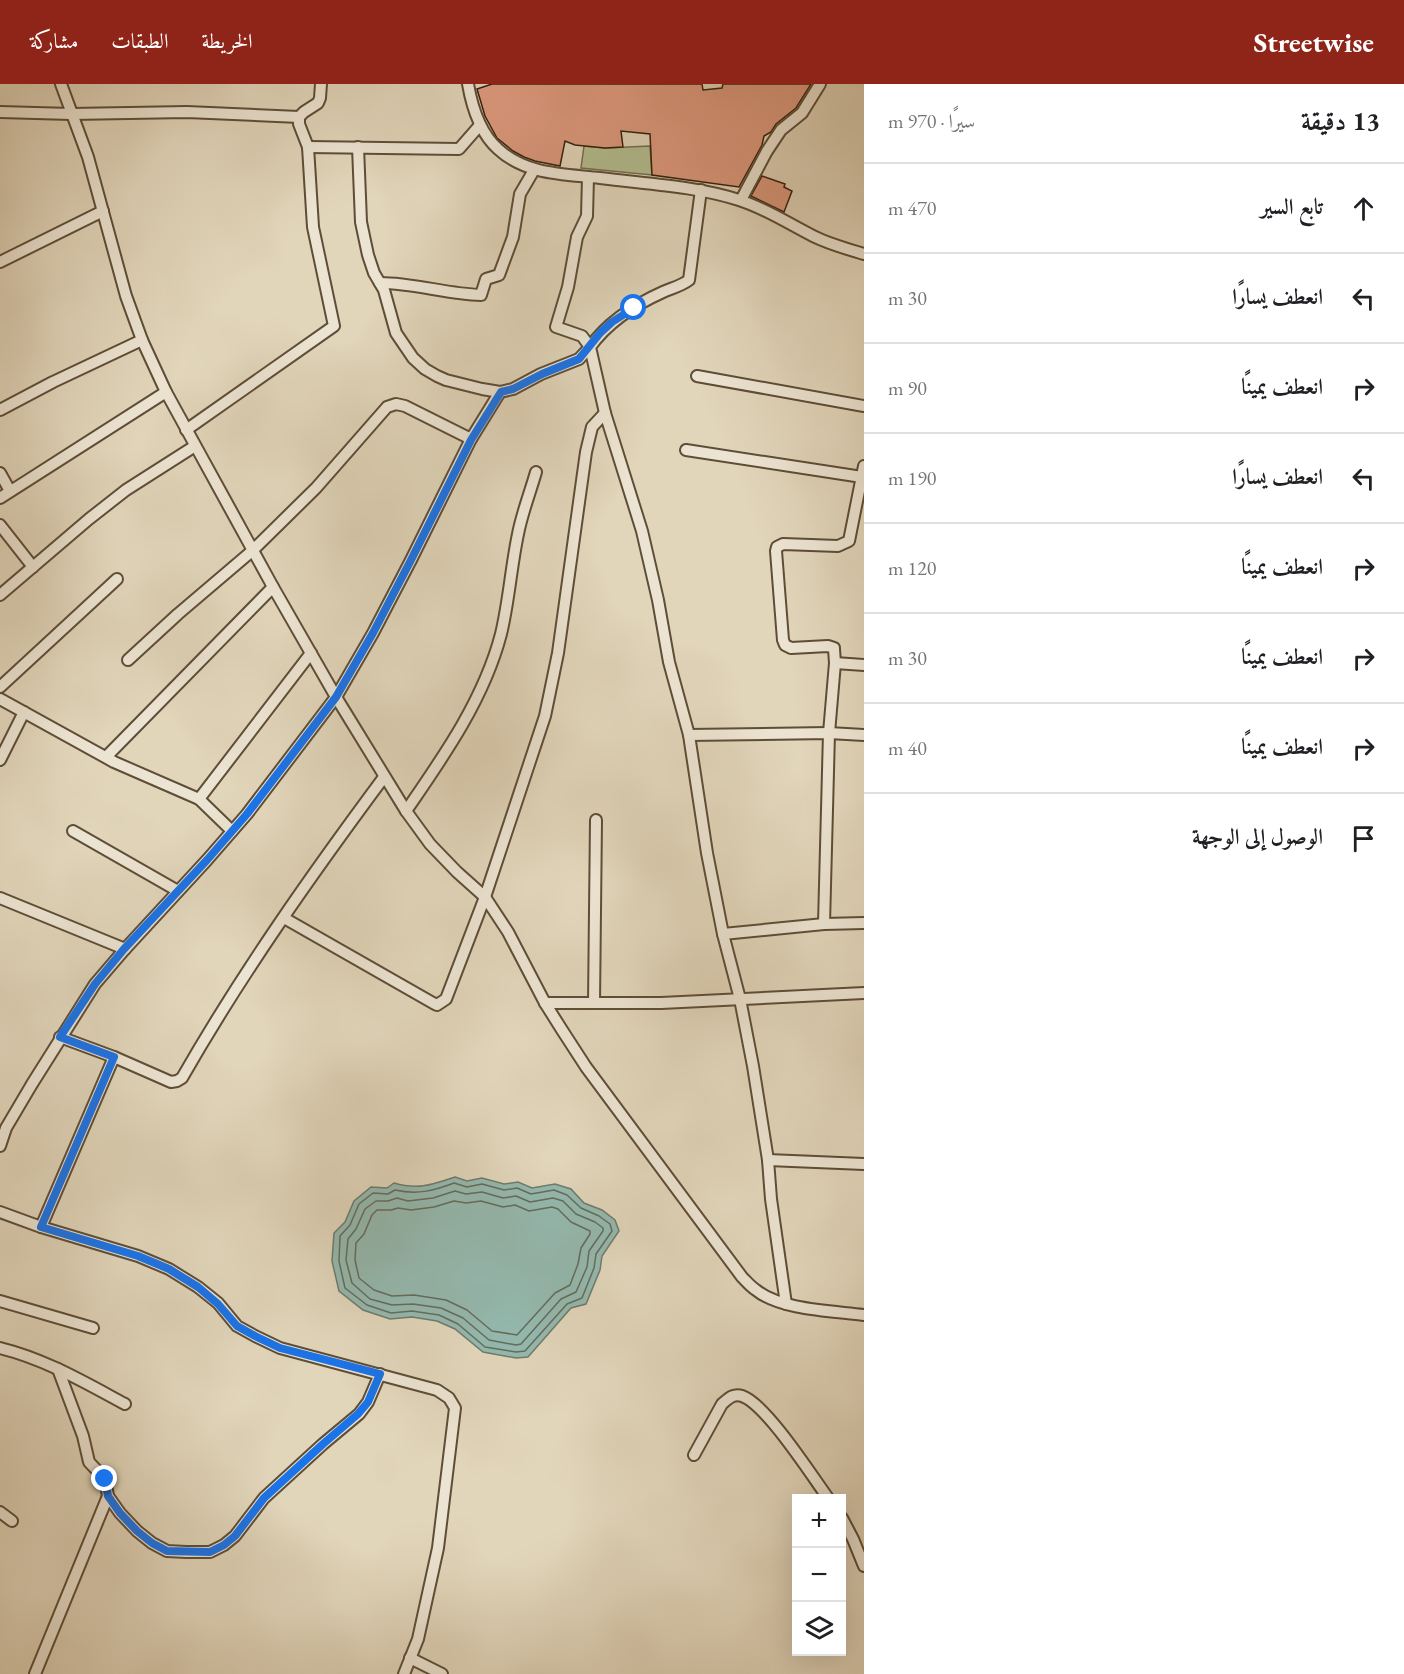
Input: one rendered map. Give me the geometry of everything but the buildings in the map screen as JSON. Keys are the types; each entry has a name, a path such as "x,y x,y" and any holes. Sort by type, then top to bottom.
{"street":[{"path":"61,84 88,157 126,296 142,340 166,392 252,551 336,697 406,811 430,844 485,897 508,932 545,1003 586,1067 742,1277 756,1291 786,1304 864,1315"},
{"path":"186,430 334,326 313,227 308,147 299,124 299,117 318,103 321,84"},
{"path":"468,84 480,125 487,137 510,158 534,170 701,190 741,200 822,240 864,254"},
{"path":"741,200 767,151 782,130 802,113 820,84"},
{"path":"0,112 71,114 187,112 299,117"},
{"path":"308,147 459,149 480,125"},
{"path":"358,147 362,222 368,255 387,300 396,333 413,358 437,376 501,392 513,389 579,359 612,322 663,292 689,280 701,190"},
{"path":"380,283 415,286 459,294 481,294 486,279 499,275 513,237 520,194 534,170"},
{"path":"588,177 587,216 577,237 568,287 556,327 582,336 590,347 605,413 642,531 669,662 689,735 707,853 753,1066 768,1160 771,1199 786,1304"},
{"path":"0,262 103,211"},
{"path":"0,410 142,340"},
{"path":"697,376 864,405"},
{"path":"0,498 166,392"},
{"path":"0,1146 3,1127 95,984 247,814 336,697 373,633 471,440 501,392"},
{"path":"128,660 252,551 316,488 387,407 396,404 405,406 471,440"},
{"path":"284,918 437,1005 446,999 485,897 545,716 558,653 586,452 592,427 605,413"},
{"path":"0,595 126,490 195,446"},
{"path":"686,450 862,477"},
{"path":"824,924 829,733 835,663 834,648 828,646 787,647 784,643 776,551 777,547 783,544 838,546 849,541 864,466"},
{"path":"406,811 471,709 488,675 507,607 518,531 536,472"},
{"path":"0,473 10,491"},
{"path":"0,525 33,567"},
{"path":"0,687 117,579"},
{"path":"107,756 273,587"},
{"path":"199,799 311,653"},
{"path":"835,663 864,665"},
{"path":"0,699 107,756 114,762 199,799 232,831"},
{"path":"0,760 24,712"},
{"path":"689,735 829,733 864,735"},
{"path":"60,1037 171,1082 182,1078 216,1018 318,866 384,777"},
{"path":"594,1003 596,820"},
{"path":"73,831 178,891"},
{"path":"0,898 124,949"},
{"path":"723,934 824,924 864,923"},
{"path":"545,1003 661,1003 864,993"},
{"path":"41,1227 114,1057"},
{"path":"768,1160 864,1164"},
{"path":"0,1212 41,1227 138,1256 169,1269 212,1298 237,1326 280,1348 436,1390 449,1398 455,1408 438,1548 418,1639 404,1674"},
{"path":"0,1301 93,1328"},
{"path":"0,1348 41,1361 124,1404"},
{"path":"58,1369 83,1436 89,1462 105,1479 108,1496 120,1513 137,1531 167,1551 210,1552 235,1536 264,1498 358,1414 368,1402 380,1374"},
{"path":"694,1455 722,1404 734,1395 741,1395 749,1399 776,1425 825,1494"},
{"path":"35,1674 108,1496"},
{"path":"0,1512 12,1521"},
{"path":"846,1526 864,1566"},
{"path":"410,1658 442,1674"}],"green space":[{"path":"584,146 605,148 650,146 652,175 581,168"}],"water":[{"path":"455,1177 467,1181 482,1178 504,1184 518,1182 532,1188 555,1184 571,1189 584,1203 602,1210 615,1220 619,1231 602,1256 600,1270 586,1304 571,1308 528,1357 516,1358 483,1352 455,1329 437,1321 412,1317 390,1319 363,1310 339,1291 332,1261 334,1233 345,1222 354,1201 371,1187 387,1188 394,1183 424,1186"}],"route":[{"path":"105,1479 108,1496 120,1513 152,1543 167,1551 210,1552 235,1536 264,1498 358,1414 368,1402 380,1374 280,1348 237,1326 218,1304 198,1287 169,1269 138,1256 41,1227 114,1057 60,1037 95,984 247,814 336,697 373,633 471,440 501,392 513,389 579,359 600,333 634,308"}]}
